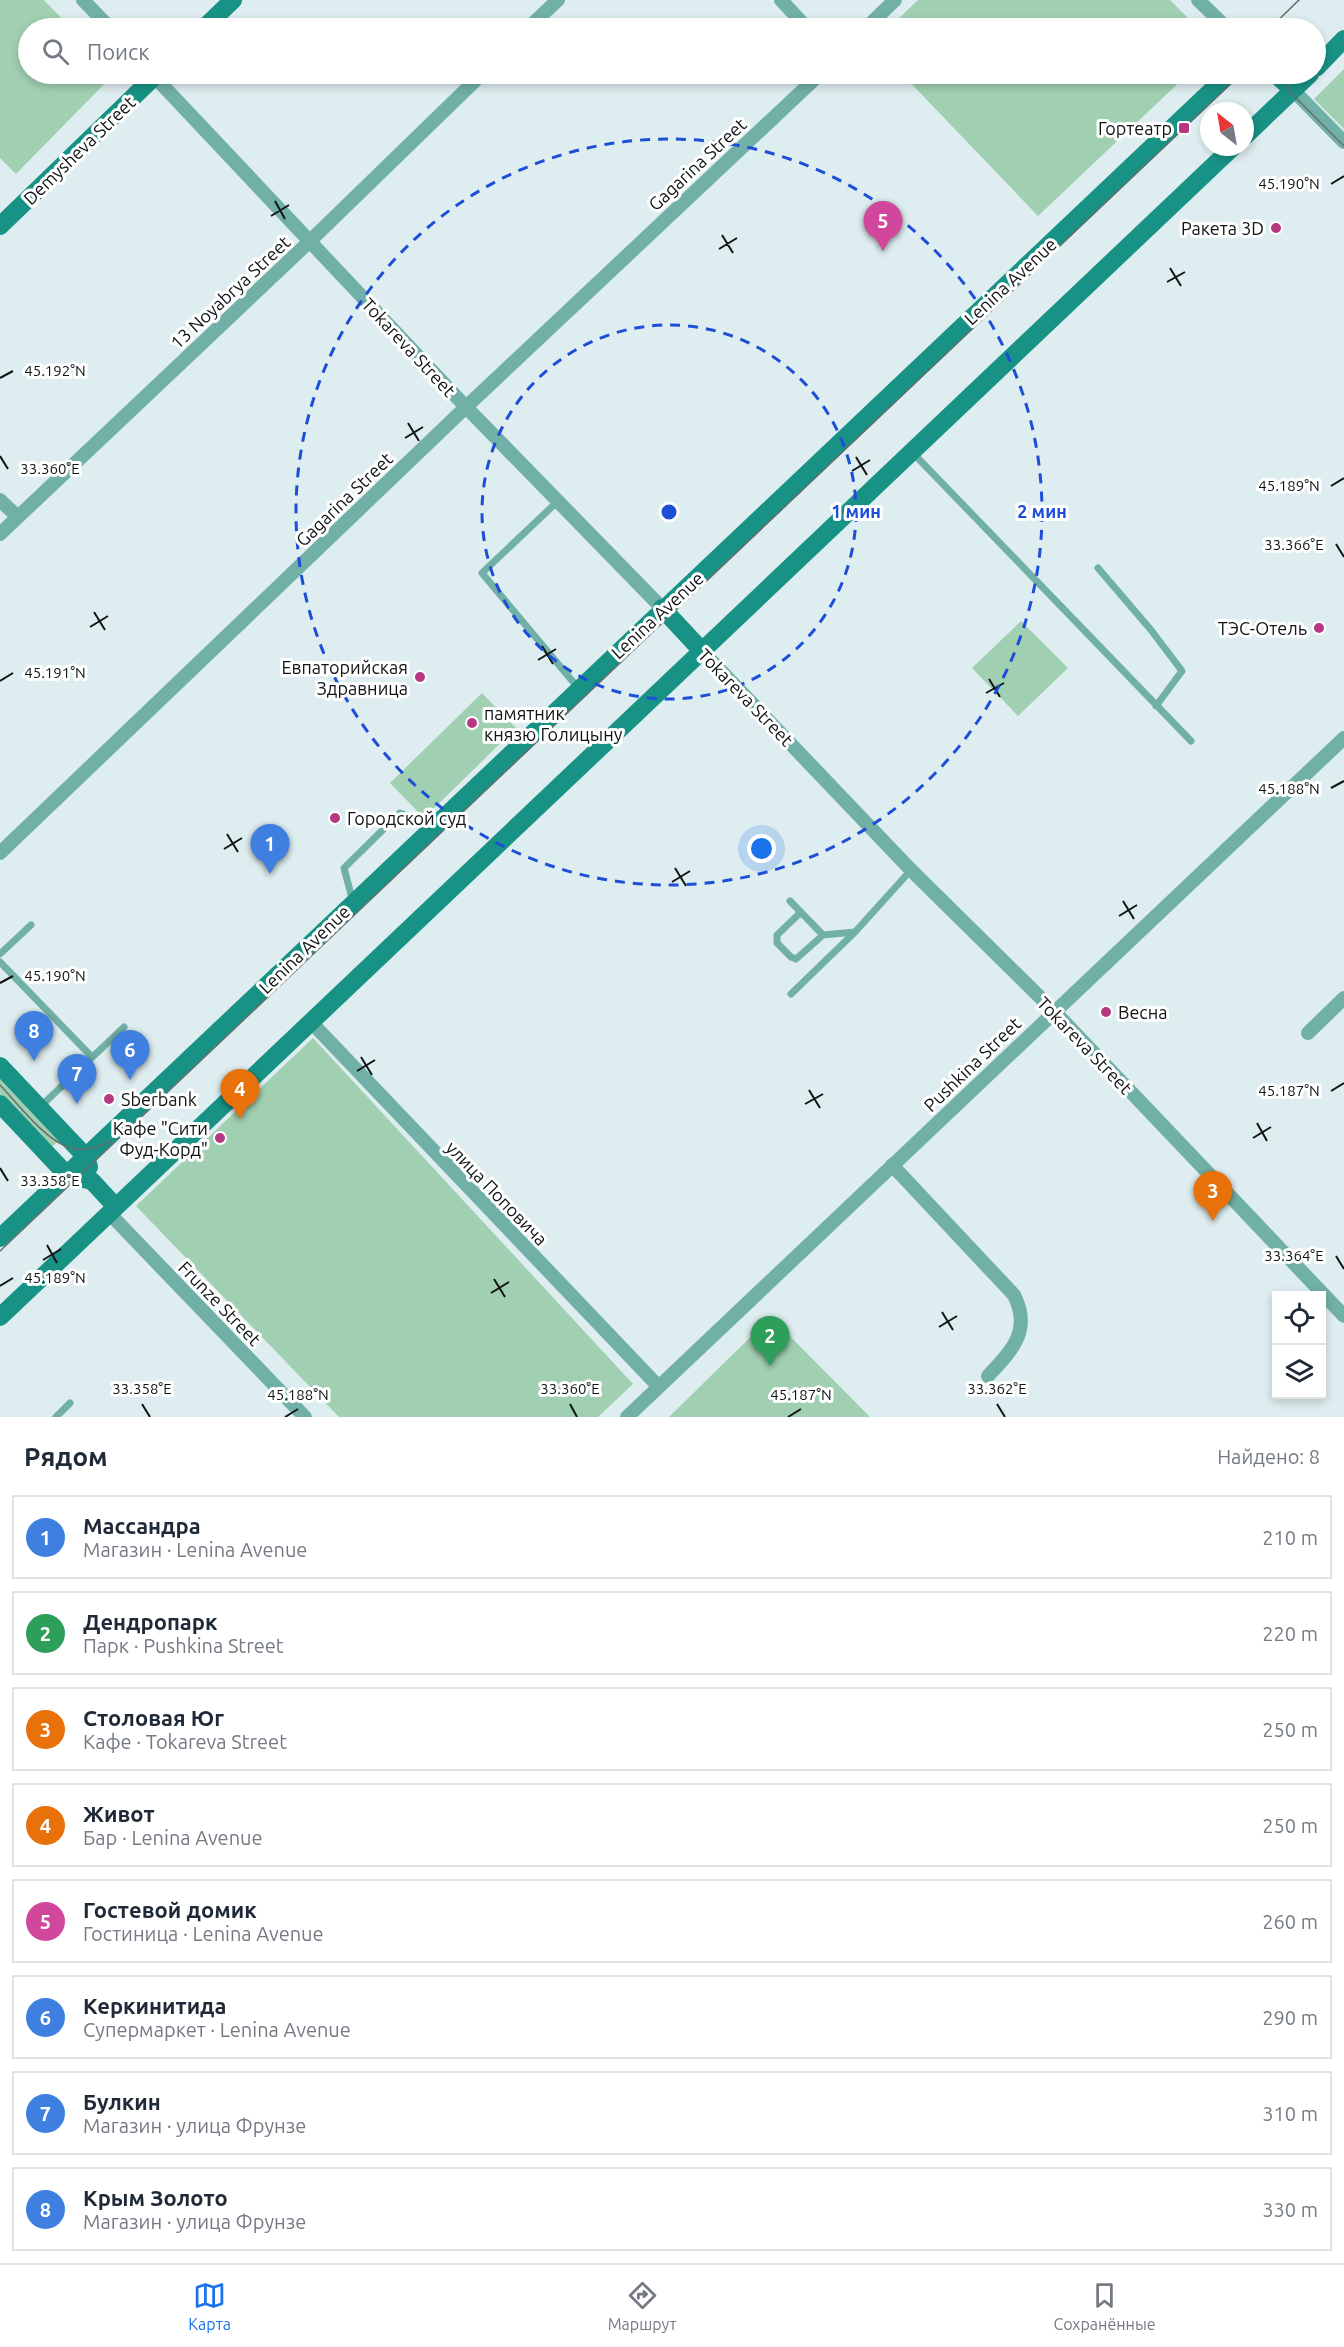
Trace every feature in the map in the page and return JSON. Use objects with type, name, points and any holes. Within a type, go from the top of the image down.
[{"type":"street","points":[[83,0],[100,18]]},
{"type":"street","points":[[214,18],[233,0]]},
{"type":"street","points":[[539,18],[558,0]]},
{"type":"street","points":[[781,0],[798,18]]},
{"type":"street","points":[[876,18],[895,0]]},
{"type":"street","points":[[1198,0],[1217,18]]},
{"type":"street","points":[[1326,45],[1343,39]]},
{"type":"street","points":[[1326,57],[1343,39]]},
{"type":"street","name":"Demysheva Street","points":[[0,226],[145,84]]},
{"type":"street","name":"Tokareva Street","points":[[164,84],[466,407],[662,608],[911,870],[1054,1011],[1344,1316]]},
{"type":"street","name":"13 Noyabrya Street","points":[[0,534],[310,241],[472,84]]},
{"type":"street","name":"Gagarina Street","points":[[0,853],[466,407],[809,84]]},
{"type":"street","name":"Lenina Avenue","points":[[0,1238],[662,608],[1218,84]]},
{"type":"street","points":[[1286,84],[1344,142]]},
{"type":"street","points":[[1254,127],[1299,84]]},
{"type":"street","points":[[0,1317],[1224,156]]},
{"type":"street","points":[[0,500],[18,517]]},
{"type":"street","name":"Pushkina Street","points":[[627,1417],[1344,738]]},
{"type":"street","points":[[1308,1033],[1344,998]]},
{"type":"street","name":"улица Поповича","points":[[311,1022],[658,1387]]},
{"type":"street","points":[[0,1066],[86,1157],[92,1181],[112,1210]]},
{"type":"street","points":[[0,1104],[67,1174],[92,1181]]},
{"type":"street","points":[[892,1165],[1014,1295],[1022,1311],[1020,1335],[1008,1354],[988,1376]]},
{"type":"street","name":"Frunze Street","points":[[112,1210],[305,1417]]},
{"type":"lane","points":[[912,452],[1191,741]]},
{"type":"lane","points":[[557,502],[482,573],[579,689]]},
{"type":"lane","points":[[1098,568],[1182,670],[1156,706]]},
{"type":"lane","points":[[353,903],[344,868],[400,813],[434,826]]},
{"type":"lane","points":[[791,994],[855,932],[911,870]]},
{"type":"lane","points":[[790,901],[823,935]]},
{"type":"lane","points":[[801,912],[777,934],[777,943],[796,959],[823,935],[855,932]]},
{"type":"lane","points":[[0,954],[32,925]]},
{"type":"lane","points":[[0,962],[92,1057]]},
{"type":"lane","points":[[40,1107],[124,1027]]},
{"type":"lane","points":[[56,1417],[70,1403]]},
{"type":"green space","points":[[0,0],[44,0],[61,18],[18,18],[18,84],[104,84],[16,174],[0,158]]},
{"type":"green space","points":[[918,0],[1170,0],[1188,18],[899,18]]},
{"type":"green space","points":[[1344,69],[1344,129],[1314,99]]},
{"type":"green space","points":[[912,84],[1177,84],[1038,216]]},
{"type":"green space","points":[[1021,621],[1068,668],[1018,716],[972,668]]},
{"type":"green space","points":[[482,693],[516,728],[424,818],[390,783]]},
{"type":"green space","points":[[313,1038],[633,1384],[598,1417],[339,1417],[136,1206]]},
{"type":"green space","points":[[0,1079],[59,1141],[51,1147],[0,1094]]},
{"type":"green space","points":[[771,1317],[870,1417],[669,1417],[671,1415]]},
{"type":"tram line","points":[[1280,18],[1299,0]]},
{"type":"tram line","points":[[0,1251],[1230,84]]},
{"type":"tram line","points":[[1285,84],[1344,146]]},
{"type":"tram line","points":[[0,1085],[32,1121],[61,1144],[70,1148],[86,1149],[111,1141]]},
{"type":"place","name":"Гортеатр","points":[[1184,128]]},
{"type":"place","name":"Ракета 3D","points":[[1276,228]]},
{"type":"place","name":"Гостевой домик","points":[[883,251]]},
{"type":"place","name":"ТЭС-Отель","points":[[1319,628]]},
{"type":"place","name":"Евпаторийская Здравница","points":[[420,677]]},
{"type":"place","name":"памятник князю Голицыну","points":[[472,723]]},
{"type":"place","name":"Городской суд","points":[[335,818]]},
{"type":"place","name":"Массандра","points":[[270,874]]},
{"type":"place","name":"Весна","points":[[1106,1012]]},
{"type":"place","name":"Крым Золото","points":[[34,1061]]},
{"type":"place","name":"Керкинитида","points":[[130,1080]]},
{"type":"place","name":"Sberbank","points":[[109,1099]]},
{"type":"place","name":"Булкин","points":[[77,1104]]},
{"type":"place","name":"Живот","points":[[240,1119]]},
{"type":"place","name":"Кафе \"Сити Фуд-Корд\"","points":[[220,1138]]},
{"type":"place","name":"Столовая Юг","points":[[1213,1221]]},
{"type":"place","name":"Дендропарк","points":[[770,1366]]}]
